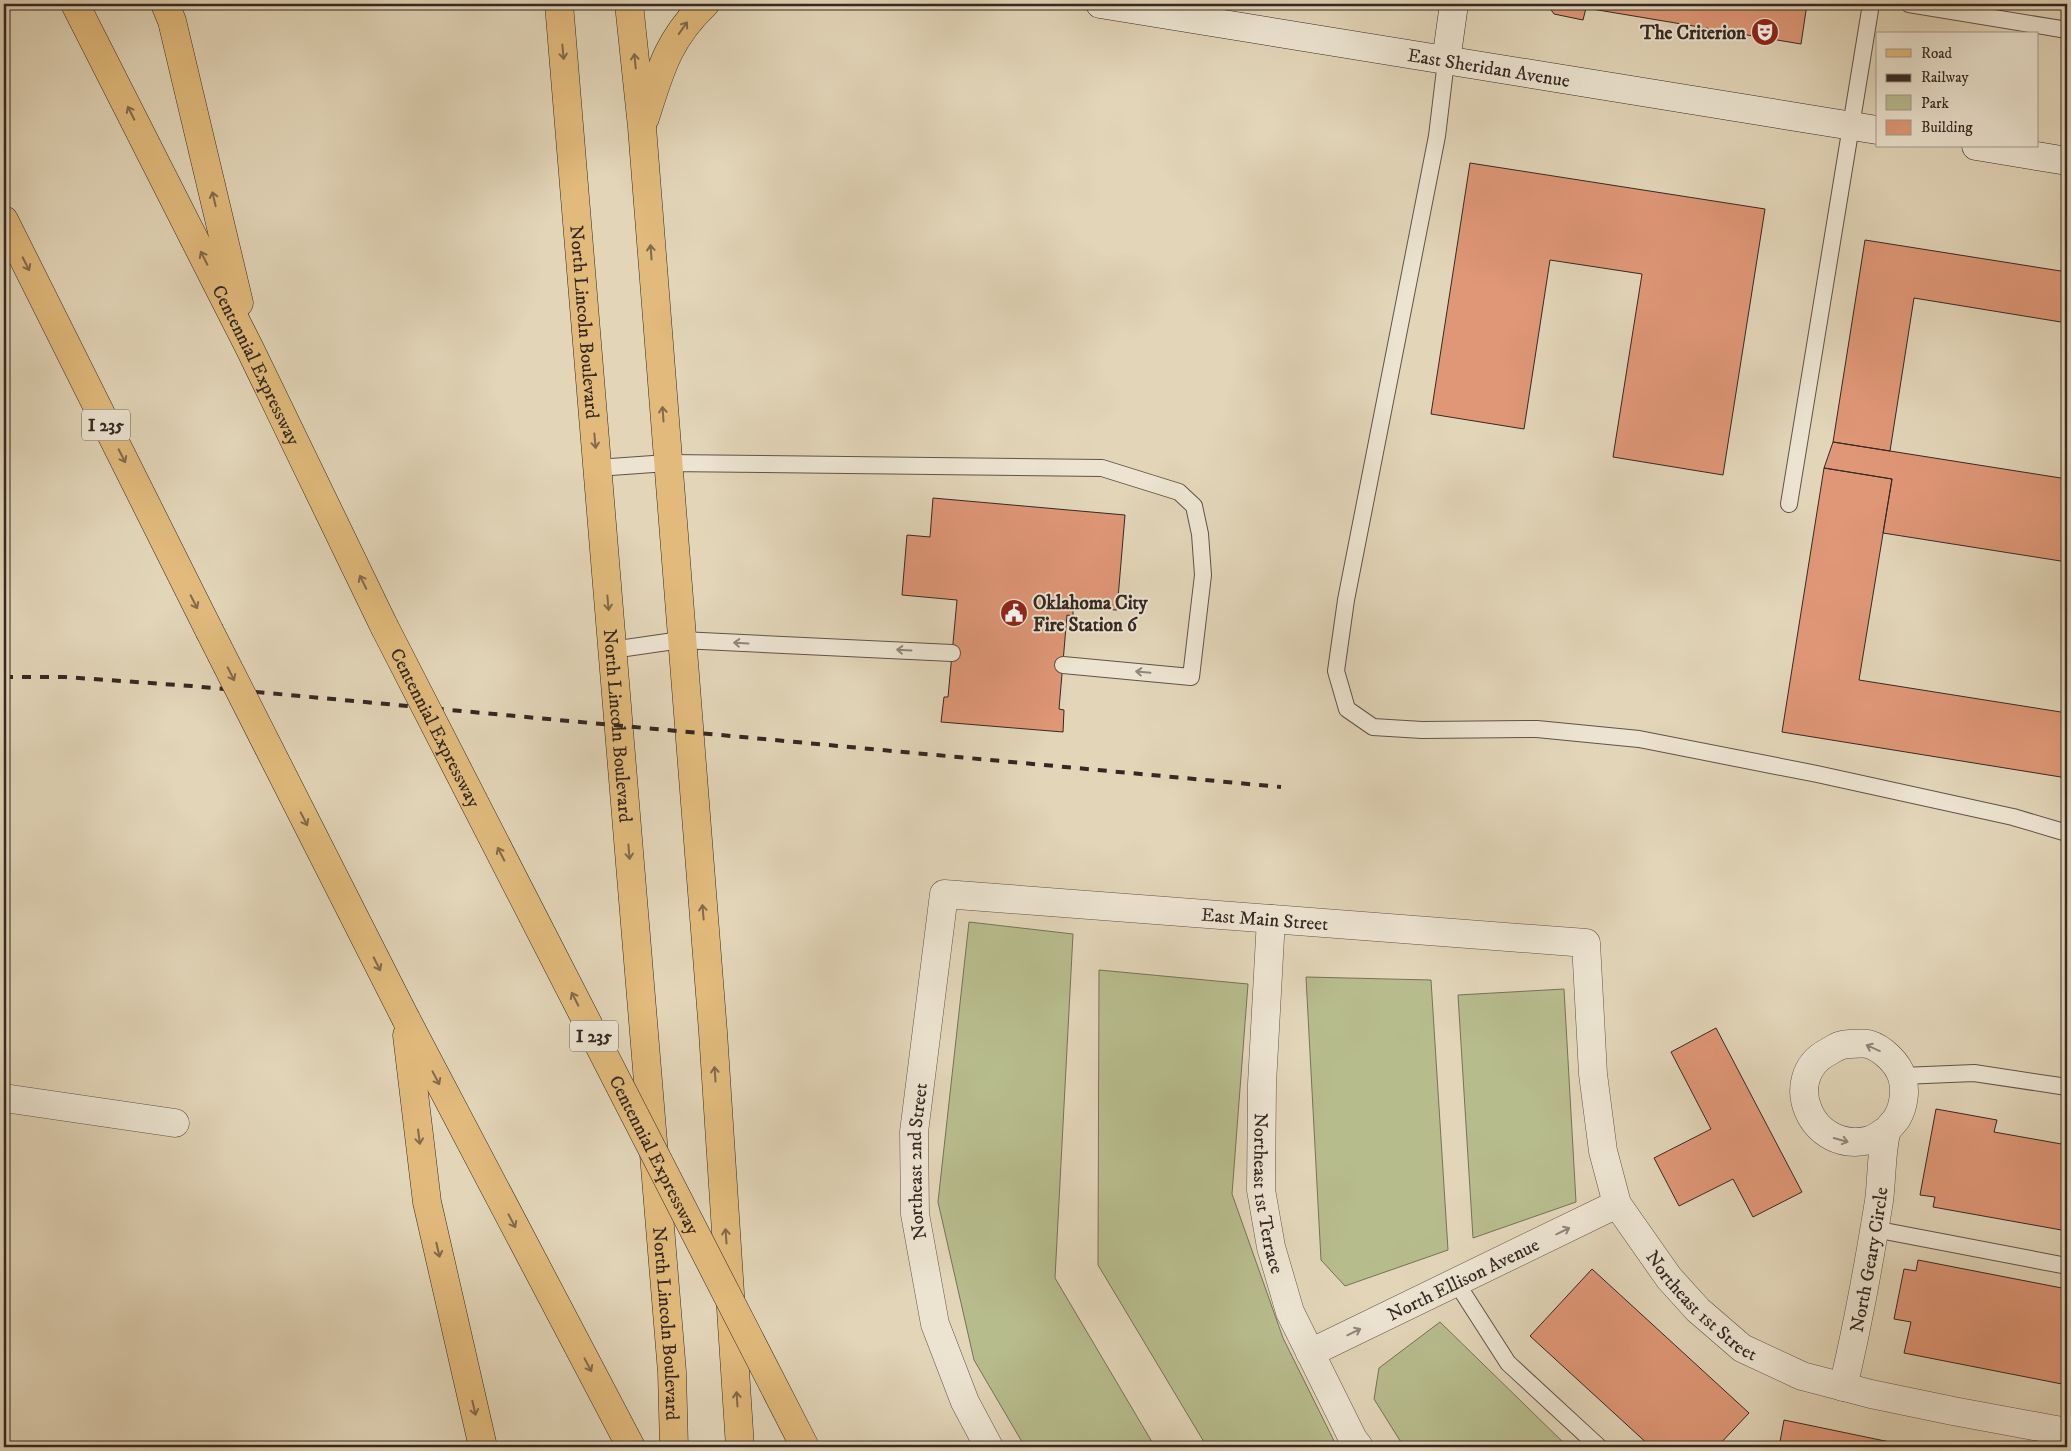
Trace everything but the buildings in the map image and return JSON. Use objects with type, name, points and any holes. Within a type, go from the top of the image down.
[{"type":"main road","name":"Centennial Expressway","points":[[75,4],[250,349],[384,626],[805,1447]]},
{"type":"main road","points":[[165,4],[172,21],[250,349]]},
{"type":"main road","name":"North Lincoln Boulevard","points":[[559,4],[672,1372],[674,1447]]},
{"type":"main road","points":[[629,4],[642,127],[712,1032],[740,1447]]},
{"type":"main road","points":[[642,127],[665,56],[690,18],[705,4]]},
{"type":"main road","name":"I 235","points":[[4,220],[208,630],[406,1019],[631,1447]]},
{"type":"main road","points":[[406,1019],[427,1202],[483,1447]]},
{"type":"street","name":"East Sheridan Avenue","points":[[1100,4],[1864,128]]},
{"type":"street","points":[[1446,61],[1454,4]]},
{"type":"street","points":[[1988,148],[2067,161]]},
{"type":"street","name":"East Main Street","points":[[944,894],[1586,943]]},
{"type":"street","name":"Northeast 2nd Street","points":[[944,894],[914,1132],[915,1214],[935,1324],[964,1402],[989,1447]]},
{"type":"street","name":"Northeast 1st Terrace","points":[[1271,919],[1262,1084],[1261,1190],[1271,1247],[1290,1312],[1352,1439],[1359,1447]]},
{"type":"street","name":"Northeast 1st Street","points":[[1586,943],[1593,1074],[1603,1151],[1617,1204],[1669,1278],[1698,1310],[1742,1348],[1802,1376],[2052,1436]]},
{"type":"street","points":[[1887,1130],[1872,1140],[1849,1142],[1831,1137],[1817,1126],[1808,1114],[1804,1096],[1807,1074],[1820,1056],[1842,1044],[1868,1044],[1889,1056],[1902,1076]]},
{"type":"street","name":"North Geary Circle","points":[[1843,1387],[1856,1331],[1874,1229],[1887,1130],[1898,1117],[1905,1094],[1902,1076]]},
{"type":"street","points":[[4,1098],[175,1123]]},
{"type":"street","name":"North Ellison Avenue","points":[[1310,1353],[1617,1204]]},
{"type":"lane","points":[[1789,504],[1864,128],[1871,4]]},
{"type":"lane","points":[[1909,4],[2067,30]]},
{"type":"lane","points":[[1446,61],[1437,136],[1346,600],[1336,671],[1347,708],[1373,727],[1422,730],[1537,729],[1639,739],[1817,774],[1985,811],[2067,834]]},
{"type":"lane","points":[[597,468],[667,463],[1102,468],[1180,492],[1194,506],[1200,534],[1203,575],[1191,676],[1063,665]]},
{"type":"lane","points":[[612,650],[681,640],[952,653]]},
{"type":"lane","points":[[1902,1076],[1974,1073],[2067,1087]]},
{"type":"lane","points":[[1874,1229],[2067,1266]]},
{"type":"lane","points":[[1456,1282],[1508,1363],[1599,1447]]},
{"type":"green space","points":[[969,922],[1073,934],[1055,1278],[1155,1447],[1025,1447],[974,1360],[938,1202]]},
{"type":"green space","points":[[1099,970],[1248,984],[1232,1194],[1283,1338],[1337,1447],[1207,1447],[1098,1265]]},
{"type":"green space","points":[[1306,977],[1431,980],[1448,1250],[1345,1286],[1321,1260]]},
{"type":"green space","points":[[1564,989],[1576,1202],[1473,1238],[1458,995]]},
{"type":"green space","points":[[1440,1322],[1568,1447],[1404,1447],[1374,1399],[1379,1368]]},
{"type":"railway","points":[[4,677],[65,677],[192,686],[1281,787]]},
{"type":"place","name":"The Criterion","points":[[1765,32]]},
{"type":"place","name":"Oklahoma City Fire Station 6","points":[[1014,613]]}]
